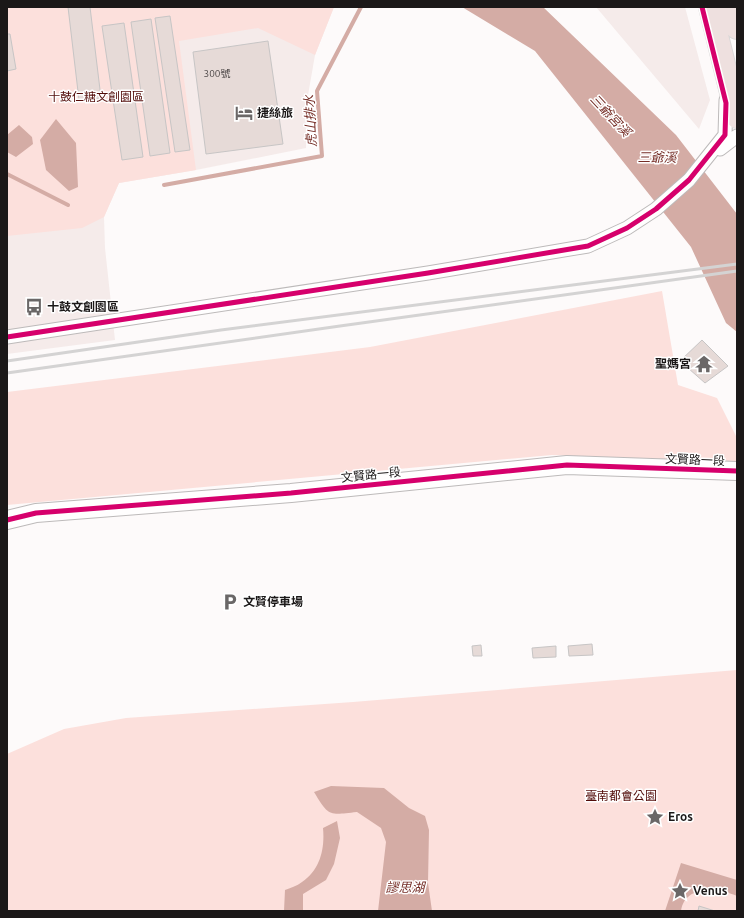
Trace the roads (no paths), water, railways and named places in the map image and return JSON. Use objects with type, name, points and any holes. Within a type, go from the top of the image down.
[{"type":"highway","points":[[710,7],[737,118]]},
{"type":"highway","points":[[732,7],[737,28]]},
{"type":"street","points":[[7,337],[405,276],[588,246],[627,228],[656,209],[689,180],[725,135],[726,103],[702,7]]},
{"type":"street","points":[[704,162],[737,136]]},
{"type":"street","name":"文賢路一段","points":[[7,520],[36,514],[291,493],[567,465],[737,471]]},
{"type":"water","name":"三爺溪","points":[[462,7],[543,7],[676,135],[737,214],[737,332],[726,323],[691,247],[535,51]]},
{"type":"water","points":[[56,119],[76,143],[78,187],[69,191],[46,170],[40,140]]},
{"type":"water","points":[[19,125],[32,137],[33,144],[16,157],[7,152],[7,135]]},
{"type":"water","name":"謬思湖","points":[[331,786],[384,788],[409,808],[425,816],[429,830],[428,883],[432,911],[378,911],[386,842],[381,828],[357,812],[335,814],[327,810],[314,792]]},
{"type":"water","points":[[337,821],[340,838],[334,864],[326,880],[303,894],[303,911],[284,911],[285,890],[300,883],[313,871],[322,851],[323,828]]},
{"type":"water","points":[[681,863],[737,880],[737,896],[721,891],[704,890],[689,896],[684,902],[681,911],[665,911]]},
{"type":"waterway","name":"虎山排水","points":[[164,185],[322,156],[317,91],[361,7]]},
{"type":"waterway","name":"虎山排水","points":[[7,174],[68,205]]},
{"type":"railway","points":[[7,361],[221,330],[737,264]]},
{"type":"railway","points":[[7,373],[737,271]]},
{"type":"place","name":"捷絲旅","points":[[244,113]]},
{"type":"place","name":"十鼓文創園區","points":[[34,307]]},
{"type":"place","name":"聖媽宮","points":[[704,364]]},
{"type":"place","name":"文賢停車場","points":[[230,602]]},
{"type":"place","name":"Eros","points":[[655,817]]},
{"type":"place","name":"Venus","points":[[680,891]]},
{"type":"park label","name":"十鼓仁糖文創園區","points":[[96,97]]},
{"type":"park label","name":"臺南都會公園","points":[[621,796]]},
{"type":"water label","name":"三爺宮溪","points":[[611,115]]}]
